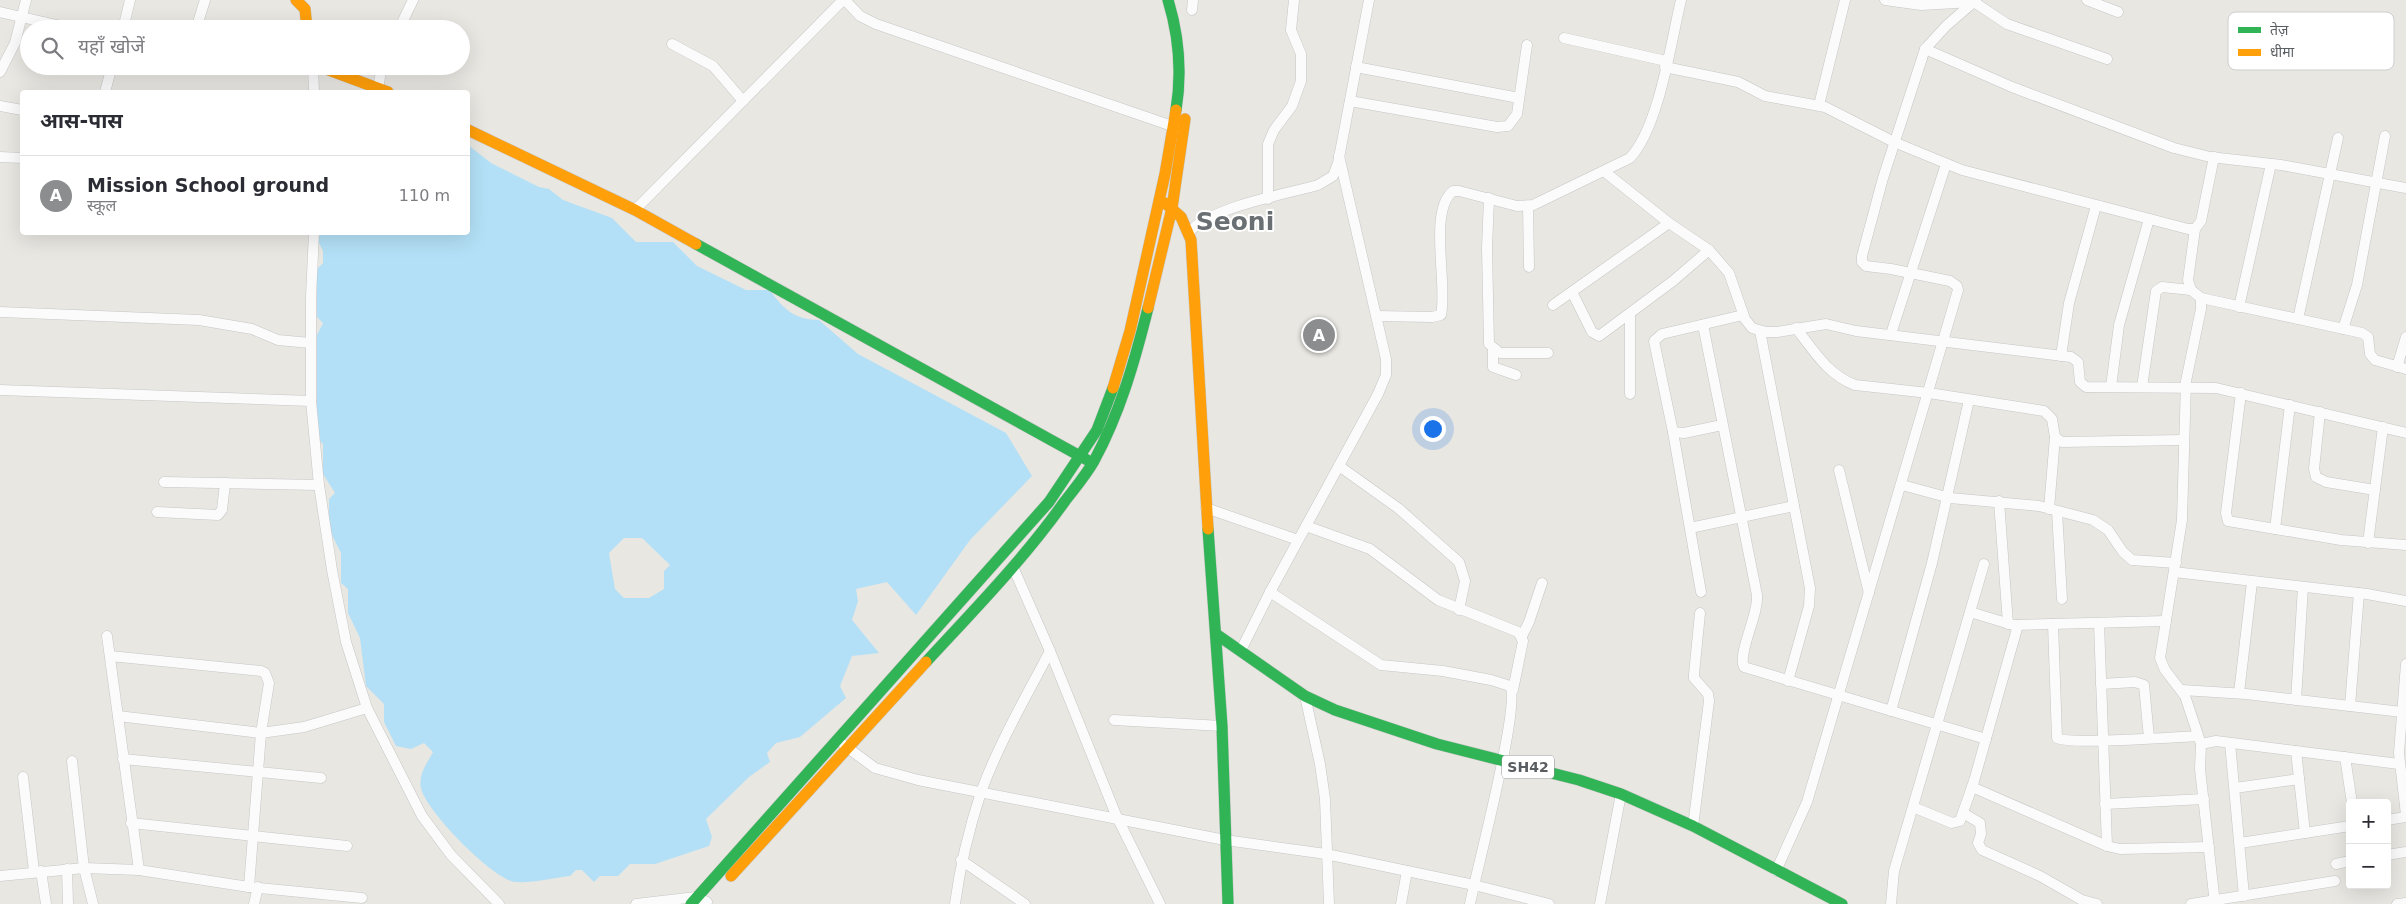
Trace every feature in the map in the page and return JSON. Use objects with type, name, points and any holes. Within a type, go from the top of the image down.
[{"type":"main road","points":[[296,0],[305,5],[306,20]]},
{"type":"main road","points":[[700,902],[847,748],[1013,567],[1054,517],[1105,442],[1128,381],[1172,208],[1179,128],[1180,68],[1173,16],[1168,0]]},
{"type":"main road","points":[[700,902],[838,738],[1049,502],[1081,457],[1097,430],[1120,370],[1159,200],[1189,84],[1188,52],[1178,0]]},
{"type":"main road","points":[[342,75],[383,90]]},
{"type":"main road","points":[[470,131],[635,210],[1092,463]]},
{"type":"main road","points":[[1159,200],[1172,208],[1186,221],[1190,231],[1206,508],[1222,726],[1228,904]]},
{"type":"main road","name":"SH42","points":[[1216,634],[1305,696],[1335,710],[1382,728],[1579,780],[1621,794],[1694,826],[1776,871],[1842,904]]},
{"type":"street","points":[[22,20],[26,0]]},
{"type":"street","points":[[125,20],[130,0]]},
{"type":"street","points":[[199,20],[205,0]]},
{"type":"street","points":[[403,20],[413,0]]},
{"type":"street","points":[[635,210],[844,0],[860,16],[876,24],[1179,128]]},
{"type":"street","points":[[1268,199],[1268,144],[1274,130],[1292,106],[1301,81],[1301,54],[1291,30],[1294,0]]},
{"type":"street","points":[[1190,231],[1198,223],[1212,216],[1327,181],[1336,170],[1369,0]]},
{"type":"street","points":[[1377,316],[1432,317],[1441,315],[1442,220],[1445,201],[1454,191],[1460,190],[1516,206],[1528,206],[1542,202],[1630,158],[1638,149],[1648,128],[1681,0]]},
{"type":"street","points":[[1819,105],[1845,0]]},
{"type":"street","points":[[1885,0],[1921,5],[1975,1],[2007,24],[2107,59]]},
{"type":"street","points":[[2087,0],[2118,12]]},
{"type":"street","points":[[1776,871],[1806,802],[1958,293],[1957,286],[1950,281],[1871,268],[1862,262],[1883,178],[1925,50],[1946,26],[1975,1]]},
{"type":"street","points":[[0,12],[41,20]]},
{"type":"street","points":[[0,72],[15,43],[20,26]]},
{"type":"street","points":[[1564,38],[1738,82],[1765,96],[1819,105],[1894,142],[1946,164],[2096,206],[2188,229],[2195,229]]},
{"type":"street","points":[[672,44],[714,66],[743,101]]},
{"type":"street","points":[[1350,101],[1502,127],[1508,126],[1514,120],[1527,45]]},
{"type":"street","points":[[1925,50],[2012,87],[2174,148],[2214,157],[2271,164],[2406,188]]},
{"type":"street","points":[[1356,67],[1519,98]]},
{"type":"street","points":[[105,90],[109,75]]},
{"type":"street","points":[[313,75],[314,90]]},
{"type":"street","points":[[382,75],[383,90]]},
{"type":"street","points":[[0,106],[20,110]]},
{"type":"street","points":[[2343,329],[2358,285],[2385,136]]},
{"type":"street","points":[[2298,320],[2338,138]]},
{"type":"street","points":[[1241,650],[1270,592],[1378,394],[1386,375],[1386,359],[1377,316],[1339,156]]},
{"type":"street","points":[[0,157],[20,158]]},
{"type":"street","points":[[2191,290],[2188,280],[2195,229],[2201,221],[2214,157]]},
{"type":"street","points":[[1890,334],[1946,164]]},
{"type":"street","points":[[2239,306],[2271,164]]},
{"type":"street","points":[[1605,172],[1669,223],[1709,250],[1730,273],[1748,323],[1760,331],[1777,332],[1826,324],[1849,330],[2071,357],[2078,362],[2082,385],[2216,388],[2406,432]]},
{"type":"street","points":[[1489,198],[1487,238],[1488,328],[1490,344],[1493,349],[1500,353],[1548,353]]},
{"type":"street","points":[[1528,206],[1529,267]]},
{"type":"street","points":[[2061,356],[2069,303],[2096,206]]},
{"type":"street","points":[[2111,387],[2119,325],[2149,219]]},
{"type":"street","points":[[1553,305],[1669,223]]},
{"type":"street","points":[[314,235],[310,343],[311,401],[319,485],[332,570],[346,642],[366,708],[409,793],[432,832],[451,855],[499,904]]},
{"type":"street","points":[[1572,292],[1595,335],[1604,334],[1709,250]]},
{"type":"street","points":[[2142,387],[2156,292],[2162,287],[2191,290],[2201,298],[2365,335],[2369,341],[2372,358],[2402,368],[2406,337]]},
{"type":"street","points":[[2201,298],[2202,309],[2186,387],[2182,520],[2161,650],[2162,664],[2182,690],[2189,705],[2200,740],[2199,751],[2215,902]]},
{"type":"street","points":[[0,312],[199,320],[233,324],[278,340],[310,343]]},
{"type":"street","points":[[1630,314],[1630,394]]},
{"type":"street","points":[[1701,592],[1673,432],[1654,341],[1662,334],[1744,315]]},
{"type":"street","points":[[1702,325],[1758,602],[1742,663],[1749,670],[1986,739]]},
{"type":"street","points":[[1796,328],[1826,366],[1845,381],[1868,388],[1929,393],[2044,411],[2052,418],[2055,437],[2053,510],[2062,599]]},
{"type":"street","points":[[1760,331],[1809,581],[1810,598],[1788,681]]},
{"type":"street","points":[[1493,349],[1493,367],[1516,375]]},
{"type":"street","points":[[0,390],[311,401]]},
{"type":"street","points":[[2241,393],[2226,518],[2230,522],[2368,543],[2406,545]]},
{"type":"street","points":[[1891,711],[1929,578],[1969,400]]},
{"type":"street","points":[[2275,529],[2290,405]]},
{"type":"street","points":[[2320,412],[2314,469],[2316,477],[2326,482],[2375,490]]},
{"type":"street","points":[[1673,432],[1684,433],[1722,425]]},
{"type":"street","points":[[2368,543],[2383,427]]},
{"type":"street","points":[[2055,437],[2062,442],[2184,440]]},
{"type":"street","points":[[1339,466],[1398,508],[1459,562],[1465,574],[1460,610]]},
{"type":"street","points":[[1839,470],[1869,593]]},
{"type":"street","points":[[164,482],[319,485]]},
{"type":"street","points":[[157,512],[218,515],[222,510],[225,483]]},
{"type":"street","points":[[1902,484],[1947,497],[1999,501],[2053,510],[2100,524],[2132,560],[2252,582],[2359,593],[2406,601]]},
{"type":"street","points":[[1913,807],[1952,823],[1960,821],[1986,739],[2013,624],[1999,501]]},
{"type":"street","points":[[1690,528],[1741,519],[1794,506]]},
{"type":"street","points":[[1206,508],[1298,540]]},
{"type":"street","points":[[1306,526],[1370,549],[1438,600],[1511,629],[1522,636]]},
{"type":"street","points":[[1891,904],[1893,876],[1984,564]]},
{"type":"street","points":[[1013,567],[1050,651],[1118,817],[1160,904]]},
{"type":"street","points":[[2239,693],[2252,582]]},
{"type":"street","points":[[1470,904],[1502,761],[1513,690],[1522,648],[1522,636],[1529,622],[1542,583]]},
{"type":"street","points":[[2296,700],[2303,588]]},
{"type":"street","points":[[1270,592],[1381,665],[1443,671],[1491,680],[1510,686],[1513,690]]},
{"type":"street","points":[[2350,706],[2359,593]]},
{"type":"street","points":[[1970,612],[2013,624],[2166,622]]},
{"type":"street","points":[[1694,826],[1709,708],[1708,694],[1694,678],[1700,613]]},
{"type":"street","points":[[2099,623],[2107,846]]},
{"type":"street","points":[[2053,624],[2056,735],[2063,740],[2149,738],[2200,740],[2399,764]]},
{"type":"street","points":[[107,636],[131,823],[139,870]]},
{"type":"street","points":[[955,904],[961,860],[982,791],[1019,710],[1050,651]]},
{"type":"street","points":[[110,656],[265,673],[269,683],[261,733],[252,835],[254,904]]},
{"type":"street","points":[[2391,819],[2406,816],[2405,795],[2399,764],[2403,753],[2402,712],[2406,664]]},
{"type":"street","points":[[2101,684],[2136,682],[2144,685],[2149,738]]},
{"type":"street","points":[[2182,690],[2239,693],[2402,712]]},
{"type":"street","points":[[1305,696],[1322,782],[1328,904]]},
{"type":"street","points":[[118,716],[261,733],[285,731],[316,724],[366,708]]},
{"type":"street","points":[[1114,720],[1222,726]]},
{"type":"street","points":[[838,738],[847,748],[875,768],[918,780],[1118,817],[1225,840],[1326,854],[1474,885],[1549,904]]},
{"type":"street","points":[[2230,743],[2244,896]]},
{"type":"street","points":[[2296,751],[2306,833]]},
{"type":"street","points":[[2345,757],[2351,799]]},
{"type":"street","points":[[123,759],[321,778]]},
{"type":"street","points":[[72,761],[84,868],[93,904]]},
{"type":"street","points":[[23,777],[38,871],[46,904]]},
{"type":"street","points":[[2235,788],[2299,779]]},
{"type":"street","points":[[1972,787],[2107,846],[2120,849],[2209,847]]},
{"type":"street","points":[[1600,904],[1621,794]]},
{"type":"street","points":[[2105,804],[2204,799]]},
{"type":"street","points":[[1963,813],[1980,823],[1981,834],[1978,843],[1982,850],[2040,876],[2082,900],[2096,904]]},
{"type":"street","points":[[131,823],[346,846]]},
{"type":"street","points":[[2240,843],[2346,827]]},
{"type":"street","points":[[2391,854],[2406,852]]},
{"type":"street","points":[[961,860],[1025,904]]},
{"type":"street","points":[[2336,864],[2346,863]]},
{"type":"street","points":[[0,876],[84,868],[139,870],[253,887],[362,898]]},
{"type":"street","points":[[68,869],[68,904]]},
{"type":"street","points":[[1401,904],[1408,871]]},
{"type":"street","points":[[2191,904],[2215,902],[2335,881]]},
{"type":"street","points":[[636,904],[700,902]]},
{"type":"street","points":[[2397,904],[2406,903]]},
{"type":"water","points":[[470,147],[491,163],[539,187],[549,189],[563,200],[612,218],[636,242],[673,242],[697,266],[746,290],[770,290],[790,312],[803,318],[819,320],[858,354],[1006,433],[1032,476],[970,540],[916,615],[887,582],[856,589],[858,601],[852,620],[879,653],[852,656],[840,686],[846,698],[800,737],[776,743],[767,753],[770,762],[749,777],[706,819],[712,837],[709,846],[655,864],[630,864],[618,876],[600,876],[594,882],[582,870],[576,870],[570,876],[536,881],[516,882],[506,879],[477,858],[434,812],[425,798],[420,783],[424,769],[433,752],[424,743],[411,749],[396,746],[384,722],[384,704],[366,686],[360,638],[348,613],[348,589],[341,583],[341,553],[329,529],[329,499],[335,493],[323,474],[323,444],[317,438],[317,335],[323,323],[317,317],[317,269],[323,263],[323,251],[317,239],[320,235],[470,235]],"holes":[[[624,538],[642,538],[670,565],[664,571],[664,589],[649,598],[624,598],[615,589],[609,553]]]},
{"type":"traffic: fast","points":[[1168,0],[1175,27],[1179,68],[1176,110]]},
{"type":"traffic: fast","points":[[696,244],[1089,461]]},
{"type":"traffic: fast","points":[[926,662],[1016,564],[1091,466],[1112,424],[1119,405],[1132,367],[1148,308]]},
{"type":"traffic: fast","points":[[691,904],[1049,502],[1097,430],[1113,388]]},
{"type":"traffic: fast","points":[[1208,529],[1222,726],[1228,904]]},
{"type":"traffic: fast","points":[[1216,634],[1305,696],[1335,710],[1437,744],[1579,780],[1621,794],[1693,826],[1842,904]]},
{"type":"traffic: slow","points":[[296,0],[305,9],[306,20]]},
{"type":"traffic: slow","points":[[342,75],[383,90]]},
{"type":"traffic: slow","points":[[1113,388],[1130,331],[1165,174],[1176,110]]},
{"type":"traffic: slow","points":[[1148,308],[1172,208],[1185,119]]},
{"type":"traffic: slow","points":[[470,131],[635,210],[696,244]]},
{"type":"traffic: slow","points":[[1165,203],[1181,217],[1191,240],[1208,529]]},
{"type":"traffic: slow","points":[[731,876],[926,662]]},
{"type":"place","name":"Mission School ground","points":[[1319,335]]},
{"type":"district","name":"Seoni","points":[[1235,221]]}]
